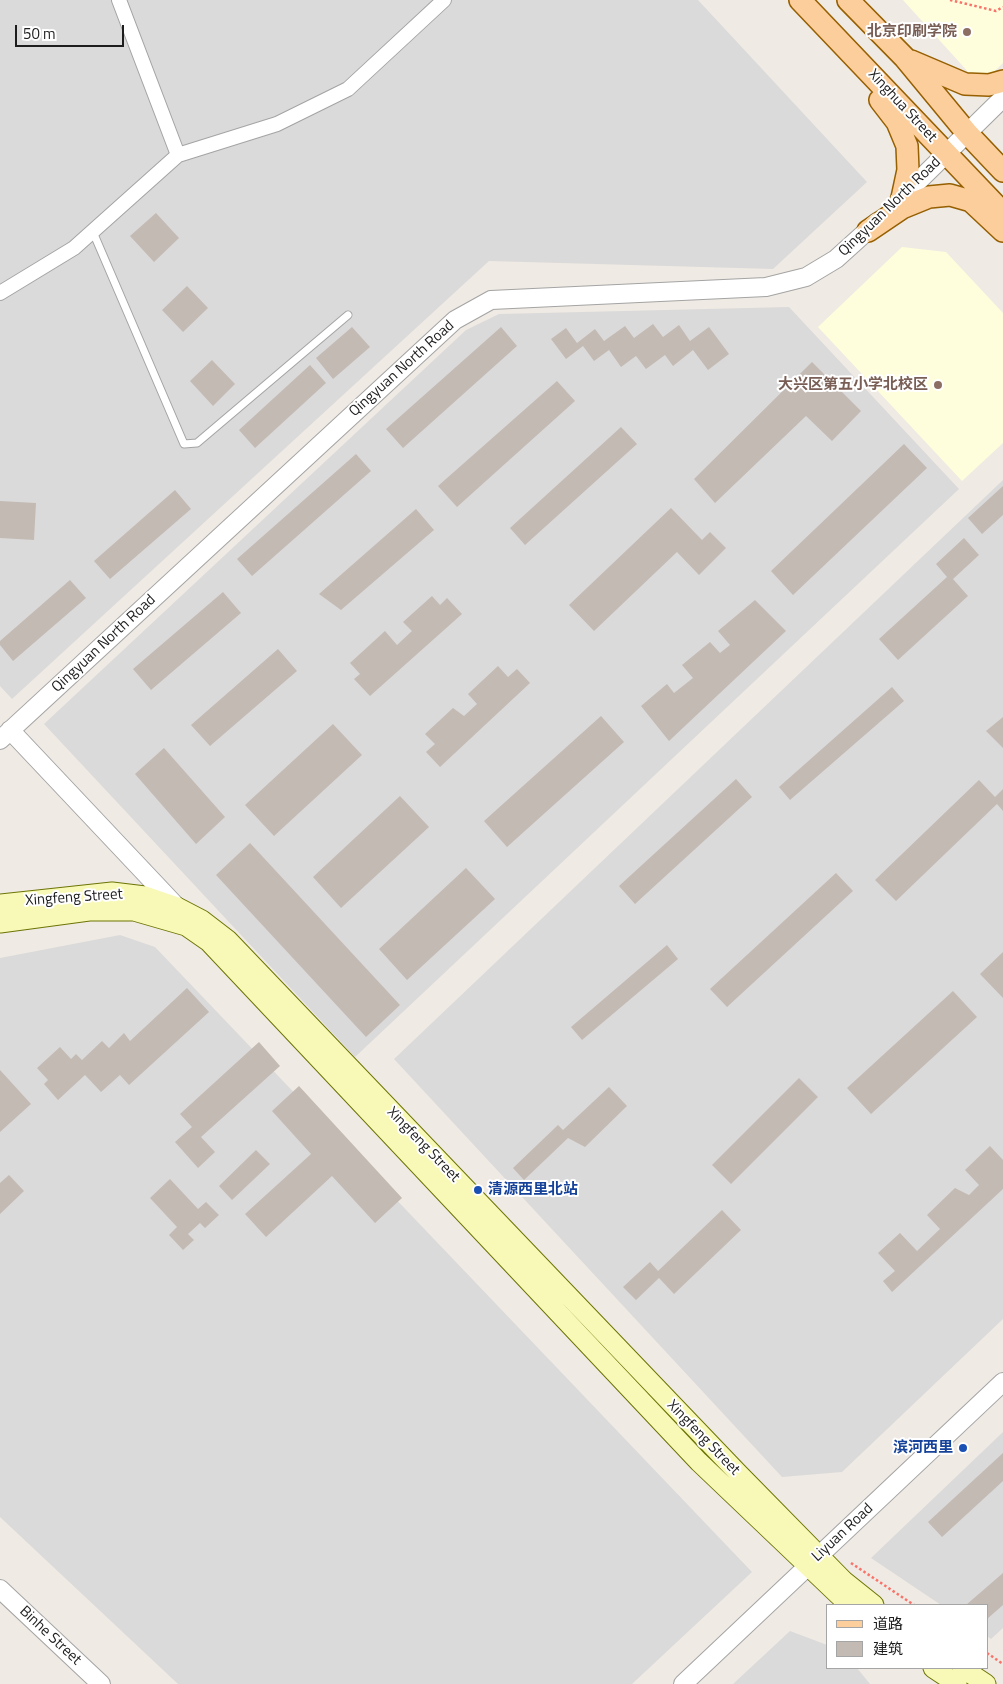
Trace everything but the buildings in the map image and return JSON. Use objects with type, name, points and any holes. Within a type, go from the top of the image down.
[{"type":"main road","name":"Xinghua Street","points":[[800,0],[1003,213]]},
{"type":"main road","name":"Xinghua Street","points":[[848,0],[905,58],[967,133],[1003,171]]},
{"type":"main road","points":[[854,57],[872,88],[897,122],[906,146],[908,170],[902,198]]},
{"type":"main road","points":[[905,58],[965,84],[989,85],[1003,82]]},
{"type":"main road","points":[[868,231],[902,208],[929,197],[950,195],[971,201],[1003,231]]},
{"type":"main road","name":"Xingfeng Street","points":[[0,904],[112,892],[145,896],[177,907],[202,920],[228,940],[676,1410],[813,1561],[848,1604]]},
{"type":"main road","name":"Xingfeng Street","points":[[0,923],[89,911],[134,910],[186,926],[209,942],[699,1462],[813,1561],[844,1581],[873,1604]]},
{"type":"main road","points":[[935,1669],[957,1684]]},
{"type":"main road","points":[[964,1669],[986,1684]]},
{"type":"street","points":[[118,0],[178,155]]},
{"type":"street","points":[[0,293],[74,248],[178,155],[277,124],[348,89],[444,0]]},
{"type":"street","name":"Qingyuan North Road","points":[[5,735],[455,320],[491,300],[766,287],[806,277],[836,259],[868,231],[1003,98]]},
{"type":"street","points":[[5,735],[177,907]]},
{"type":"street","name":"Liyuan Road","points":[[683,1684],[1003,1382]]},
{"type":"street","name":"Binhe Street","points":[[0,1589],[100,1684]]},
{"type":"lane","points":[[93,232],[184,444],[197,443],[348,315]]},
{"type":"path","points":[[950,0],[996,11],[1003,7]]},
{"type":"path","points":[[849,1562],[912,1604]]},
{"type":"path","points":[[988,1654],[1003,1664]]},
{"type":"shaded area","points":[[0,0],[698,0],[867,182],[773,269],[489,261],[12,699],[0,686]]},
{"type":"shaded area","name":"北京印刷学院","points":[[903,0],[1003,0],[1003,63],[980,85]]},
{"type":"shaded area","name":"大兴区第五小学北校区","points":[[902,247],[946,252],[1003,313],[1003,443],[962,481],[818,327]]},
{"type":"shaded area","points":[[789,307],[959,489],[355,1057],[44,724],[466,330],[499,314]]},
{"type":"shaded area","points":[[1003,480],[1003,1319],[842,1472],[782,1477],[394,1059]]},
{"type":"shaded area","points":[[120,935],[155,947],[752,1572],[632,1684],[178,1684],[0,1517],[0,958]]},
{"type":"shaded area","points":[[1003,1432],[1003,1628],[991,1639],[988,1637],[988,1604],[940,1604],[871,1558]]},
{"type":"shaded area","points":[[790,1631],[826,1645],[826,1669],[858,1669],[870,1684],[733,1684]]},
{"type":"place","name":"北京印刷学院","points":[[967,32]]},
{"type":"place","name":"大兴区第五小学北校区","points":[[938,385]]},
{"type":"place","name":"清源西里北站","points":[[478,1190]]},
{"type":"place","name":"滨河西里","points":[[963,1448]]}]
